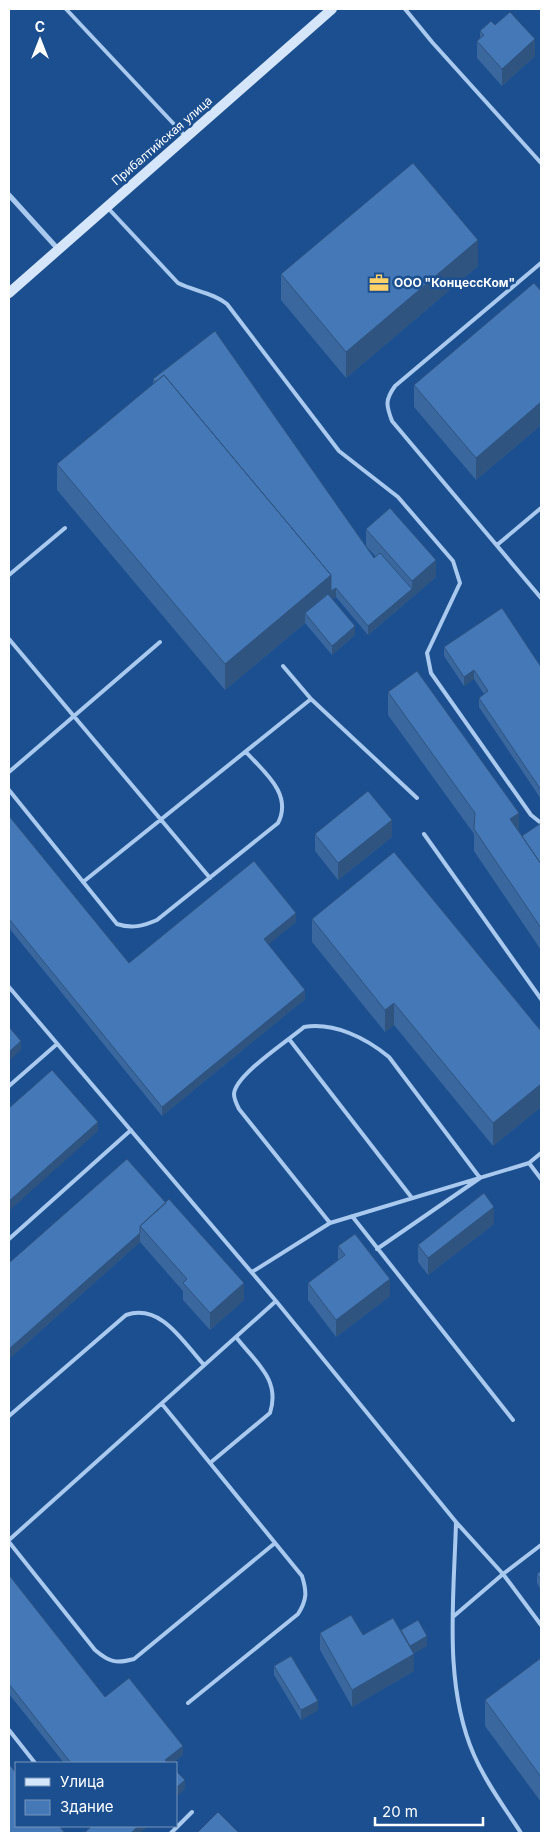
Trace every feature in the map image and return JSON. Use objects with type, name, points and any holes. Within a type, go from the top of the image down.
[{"type":"street","name":"Прибалтийская улица","points":[[9,293],[332,9]]},
{"type":"street","points":[[9,195],[58,249]]},
{"type":"lane","points":[[66,9],[186,137]]},
{"type":"lane","points":[[405,9],[432,42],[541,163]]},
{"type":"lane","points":[[107,206],[178,284],[192,291],[220,298],[227,304],[339,451],[398,497],[453,561],[460,583],[427,652],[431,673],[530,815],[541,823]]},
{"type":"lane","points":[[541,263],[395,386],[388,396],[388,409],[392,421],[541,598]]},
{"type":"lane","points":[[497,545],[541,508]]},
{"type":"lane","points":[[9,575],[64,528]]},
{"type":"lane","points":[[9,639],[210,878]]},
{"type":"lane","points":[[9,772],[160,642]]},
{"type":"lane","points":[[283,666],[311,699],[417,798]]},
{"type":"lane","points":[[84,882],[311,699]]},
{"type":"lane","points":[[9,790],[117,924],[129,928],[145,925],[157,920],[278,823],[283,813],[282,799],[276,785],[246,752]]},
{"type":"lane","points":[[424,834],[541,999]]},
{"type":"lane","points":[[9,987],[252,1272],[456,1522],[503,1574],[541,1625]]},
{"type":"lane","points":[[330,1223],[238,1109],[234,1094],[238,1084],[247,1073],[304,1027],[330,1026],[376,1047],[388,1057],[480,1178]]},
{"type":"lane","points":[[289,1040],[412,1198]]},
{"type":"lane","points":[[9,1086],[57,1044]]},
{"type":"lane","points":[[9,1239],[131,1130]]},
{"type":"lane","points":[[252,1272],[330,1223],[529,1163],[541,1153]]},
{"type":"lane","points":[[529,1163],[541,1179]]},
{"type":"lane","points":[[377,1249],[480,1178]]},
{"type":"lane","points":[[352,1216],[513,1420]]},
{"type":"lane","points":[[275,1543],[134,1659],[118,1664],[106,1660],[95,1650],[9,1541],[276,1301]]},
{"type":"lane","points":[[9,1416],[126,1315],[138,1310],[150,1313],[165,1322],[204,1366]]},
{"type":"lane","points":[[210,1463],[270,1413],[274,1401],[274,1389],[269,1379],[236,1337]]},
{"type":"lane","points":[[162,1404],[302,1576],[306,1589],[306,1602],[298,1614],[188,1704]]},
{"type":"lane","points":[[456,1522],[455,1673],[467,1736],[474,1756],[521,1833]]},
{"type":"lane","points":[[454,1616],[503,1574],[541,1545]]},
{"type":"lane","points":[[9,1730],[34,1762]]},
{"type":"lane","points":[[178,1826],[192,1812]]},
{"type":"building","points":[[510,12],[535,39],[502,69],[477,41],[484,35],[480,31],[491,21],[495,25]]},
{"type":"building","name":"ООО \"КонцессКом\"","points":[[413,163],[478,240],[346,352],[281,274]]},
{"type":"building","points":[[534,283],[541,291],[541,402],[476,458],[414,385]]},
{"type":"building","points":[[215,331],[374,558],[380,553],[412,589],[368,626],[336,588],[331,591],[331,575],[164,375],[155,382],[153,379]]},
{"type":"building","points":[[164,375],[331,575],[225,664],[57,464]]},
{"type":"building","points":[[390,508],[436,560],[412,581],[366,529]]},
{"type":"building","points":[[328,594],[355,626],[332,646],[305,613]]},
{"type":"building","points":[[502,608],[541,667],[541,790],[479,698],[488,691],[474,670],[464,677],[444,647]]},
{"type":"building","points":[[417,671],[519,813],[510,819],[541,864],[541,928],[474,829],[475,813],[388,692]]},
{"type":"building","points":[[368,791],[392,820],[338,863],[315,834]]},
{"type":"building","points":[[9,816],[129,963],[254,861],[296,913],[264,939],[305,990],[162,1107],[9,919]]},
{"type":"building","points":[[541,823],[541,864],[522,836]]},
{"type":"building","points":[[394,852],[541,1031],[541,1084],[493,1123],[394,1003],[385,1010],[312,919]]},
{"type":"building","points":[[9,1027],[21,1041],[9,1052]]},
{"type":"building","points":[[52,1070],[98,1122],[9,1201],[9,1108]]},
{"type":"building","points":[[127,1159],[166,1203],[140,1226],[140,1233],[9,1349],[9,1263]]},
{"type":"building","points":[[484,1193],[494,1207],[428,1258],[418,1245]]},
{"type":"building","points":[[169,1199],[244,1283],[210,1313],[183,1283],[187,1279],[140,1226]]},
{"type":"building","points":[[355,1234],[390,1279],[336,1320],[308,1283],[345,1255],[338,1246]]},
{"type":"building","points":[[541,1571],[541,1580],[537,1574]]},
{"type":"building","points":[[9,1575],[105,1697],[129,1678],[183,1746],[165,1760],[167,1762],[70,1762],[9,1684]]},
{"type":"building","points":[[351,1615],[363,1635],[393,1618],[414,1654],[352,1690],[320,1633]]},
{"type":"building","points":[[418,1620],[427,1636],[410,1646],[401,1630]]},
{"type":"building","points":[[291,1656],[318,1701],[301,1710],[274,1666]]},
{"type":"building","points":[[541,1658],[541,1777],[485,1700]]},
{"type":"building","points":[[9,1764],[15,1772],[15,1827],[60,1827],[65,1833],[9,1833]]},
{"type":"building","points":[[178,1773],[185,1780],[178,1786]]},
{"type":"building","points":[[218,1812],[239,1833],[197,1833]]},
{"type":"building","points":[[91,1827],[137,1827],[131,1833],[84,1833]]},
{"type":"place","name":"ООО \"КонцессКом\"","points":[[379,283]]}]
